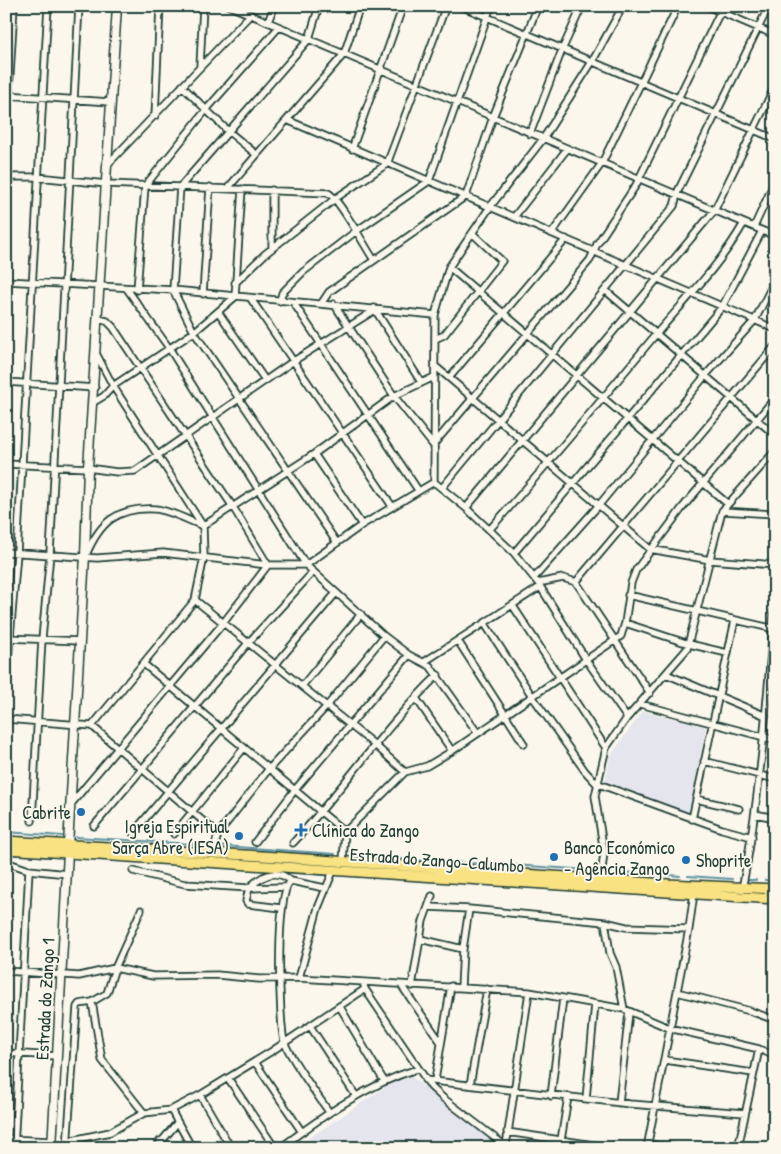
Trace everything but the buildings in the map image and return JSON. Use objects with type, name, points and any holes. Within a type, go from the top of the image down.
[{"type":"main road","name":"Estrada do Zango-Calumbo","points":[[6,841],[68,848],[334,869],[775,899]]},
{"type":"main road","name":"Estrada do Zango-Calumbo","points":[[6,849],[68,848],[213,854],[775,889]]},
{"type":"street","points":[[6,144],[14,6]]},
{"type":"street","points":[[6,686],[8,638],[17,553],[48,6]]},
{"type":"street","points":[[32,821],[42,639],[50,554],[79,6]]},
{"type":"street","name":"Estrada do Zango 1","points":[[52,1144],[86,556],[88,468],[95,388],[117,6]]},
{"type":"street","points":[[155,116],[160,6]]},
{"type":"street","points":[[200,66],[203,6]]},
{"type":"street","points":[[230,6],[775,236]]},
{"type":"street","points":[[268,22],[274,6]]},
{"type":"street","points":[[319,6],[309,39],[180,187],[173,290],[194,332],[336,543]]},
{"type":"street","points":[[228,188],[344,54],[360,6]]},
{"type":"street","points":[[352,149],[403,6]]},
{"type":"street","points":[[235,283],[272,248],[336,198],[388,164],[446,6]]},
{"type":"street","points":[[461,6],[775,139]]},
{"type":"street","points":[[280,301],[282,293],[303,272],[355,232],[429,181],[491,6]]},
{"type":"street","points":[[321,304],[328,292],[466,196],[493,117],[525,33],[538,6]]},
{"type":"street","points":[[530,134],[562,50],[582,6]]},
{"type":"street","points":[[434,482],[435,314],[448,267],[490,207],[543,139],[592,62],[623,6]]},
{"type":"street","points":[[552,233],[602,163],[678,6]]},
{"type":"street","points":[[707,6],[721,9],[775,35]]},
{"type":"street","points":[[442,488],[553,356],[674,206],[715,114],[769,6]]},
{"type":"street","points":[[433,445],[590,260],[593,252],[639,179],[721,9]]},
{"type":"street","points":[[108,164],[250,14]]},
{"type":"street","points":[[137,290],[145,186],[206,110],[279,27]]},
{"type":"street","points":[[182,86],[228,131],[256,154]]},
{"type":"street","points":[[466,508],[659,280],[714,211],[775,86]]},
{"type":"street","points":[[8,95],[110,102]]},
{"type":"street","points":[[288,120],[775,329]]},
{"type":"street","points":[[514,217],[566,149]]},
{"type":"street","points":[[6,177],[38,177],[145,186],[328,193],[336,198],[355,232],[374,260]]},
{"type":"street","points":[[754,228],[775,181]]},
{"type":"street","points":[[203,294],[210,187]]},
{"type":"street","points":[[94,402],[104,396],[113,386],[194,332],[219,313],[234,298],[242,189]]},
{"type":"street","points":[[272,190],[272,248]]},
{"type":"street","points":[[490,529],[550,463],[656,334],[721,261],[744,223]]},
{"type":"street","points":[[514,553],[722,307],[762,231]]},
{"type":"street","points":[[435,339],[444,335],[502,261],[472,233]]},
{"type":"street","points":[[449,378],[566,240]]},
{"type":"street","points":[[448,267],[654,439],[728,504]]},
{"type":"street","points":[[6,280],[100,288],[173,290],[234,298],[334,304],[435,314]]},
{"type":"street","points":[[424,662],[513,606],[537,583],[705,376],[755,320],[775,280]]},
{"type":"street","points":[[127,289],[169,348],[306,565],[384,636],[409,655],[424,662],[438,675],[477,732]]},
{"type":"street","points":[[606,291],[775,435]]},
{"type":"street","points":[[251,299],[292,362],[392,506]]},
{"type":"street","points":[[293,302],[418,490]]},
{"type":"street","points":[[334,304],[394,396],[433,445]]},
{"type":"street","points":[[6,464],[132,472],[265,380],[374,309]]},
{"type":"street","points":[[374,309],[421,382]]},
{"type":"street","points":[[219,313],[265,380]]},
{"type":"street","points":[[98,318],[107,321],[113,327],[233,507],[268,565]]},
{"type":"street","points":[[576,582],[775,346]]},
{"type":"street","points":[[92,726],[145,665],[195,600],[204,557],[203,526],[156,456],[113,386],[97,355]]},
{"type":"street","points":[[435,366],[650,549],[710,560],[775,565]]},
{"type":"street","points":[[203,526],[314,454],[394,396],[434,377]]},
{"type":"street","points":[[6,382],[95,388]]},
{"type":"street","points":[[343,862],[345,832],[405,772],[427,766],[452,751],[477,732],[559,677],[587,661],[621,636],[626,623],[628,595],[636,570],[650,549],[704,482],[775,398]]},
{"type":"street","points":[[601,879],[604,852],[596,811],[596,783],[606,748],[627,718],[666,674],[689,644],[722,511],[775,451]]},
{"type":"street","points":[[314,454],[362,525]]},
{"type":"street","points":[[6,552],[98,558],[148,552],[184,554],[268,565],[306,565],[362,525],[434,482]]},
{"type":"street","points":[[434,482],[490,529],[514,553],[537,583],[587,661],[627,718]]},
{"type":"street","points":[[86,556],[95,534],[107,521],[122,512],[156,509],[203,526]]},
{"type":"street","points":[[722,511],[775,514]]},
{"type":"street","points":[[71,804],[224,622],[268,565]]},
{"type":"street","points":[[94,826],[249,642],[313,572]]},
{"type":"street","points":[[537,583],[563,578],[576,582],[614,642],[650,692]]},
{"type":"street","points":[[133,833],[166,790],[336,592]]},
{"type":"street","points":[[628,595],[774,629]]},
{"type":"street","points":[[195,600],[276,664],[405,772]]},
{"type":"street","points":[[742,888],[752,837],[760,774],[775,602]]},
{"type":"street","points":[[513,606],[606,748]]},
{"type":"street","points":[[302,686],[361,614]]},
{"type":"street","points":[[692,819],[711,723],[735,620]]},
{"type":"street","points":[[626,623],[689,644],[727,654]]},
{"type":"street","points":[[485,624],[532,696],[585,771],[596,783],[692,819],[752,837]]},
{"type":"street","points":[[213,854],[218,834],[268,770],[327,706],[384,636]]},
{"type":"street","points":[[8,638],[80,642]]},
{"type":"street","points":[[458,641],[524,744]]},
{"type":"street","points":[[255,842],[294,791],[409,655]]},
{"type":"street","points":[[145,665],[268,770],[345,832]]},
{"type":"street","points":[[666,674],[766,716]]},
{"type":"street","points":[[294,843],[416,698],[438,675]]},
{"type":"street","points":[[416,698],[452,751]]},
{"type":"street","points":[[640,704],[775,740]]},
{"type":"street","points":[[6,719],[38,720],[92,726],[218,834]]},
{"type":"street","points":[[174,834],[244,748]]},
{"type":"street","points":[[704,761],[775,779]]},
{"type":"street","points":[[696,799],[738,809]]},
{"type":"street","points":[[755,814],[775,818]]},
{"type":"street","points":[[6,862],[29,870],[67,874]]},
{"type":"street","points":[[299,978],[325,888],[334,869]]},
{"type":"street","points":[[14,1148],[29,870]]},
{"type":"street","points":[[133,871],[185,884],[249,888],[285,887]]},
{"type":"street","points":[[281,908],[248,904],[246,901],[249,888],[258,879],[270,874],[282,874],[291,881],[325,888]]},
{"type":"street","points":[[291,881],[285,887],[281,908],[280,977],[284,1042],[328,1112]]},
{"type":"street","points":[[674,1148],[647,1146],[665,1060],[694,893]]},
{"type":"street","points":[[412,986],[420,939],[432,896]]},
{"type":"street","points":[[428,907],[605,922],[626,928],[689,930]]},
{"type":"street","points":[[461,987],[463,949],[469,909]]},
{"type":"street","points":[[141,910],[107,993],[92,1002],[79,1004],[76,1011],[67,1145],[110,1132],[144,1112],[171,1110],[200,1095],[255,1062],[365,989]]},
{"type":"street","points":[[605,922],[610,953],[616,967],[626,1010],[619,1103]]},
{"type":"street","points":[[420,939],[463,949]]},
{"type":"street","points":[[6,972],[79,976],[116,968],[153,976],[216,975],[259,979],[280,977],[529,992],[626,1010],[670,1028],[759,1049],[775,1056]]},
{"type":"street","points":[[362,982],[425,1080],[443,1098],[507,1147]]},
{"type":"street","points":[[401,985],[440,1042]]},
{"type":"street","points":[[435,1080],[451,986]]},
{"type":"street","points":[[470,1085],[487,989]]},
{"type":"street","points":[[507,1147],[507,1132],[529,992]]},
{"type":"street","points":[[677,992],[750,1011],[775,1020]]},
{"type":"street","points":[[550,1096],[563,998]]},
{"type":"street","points":[[92,1002],[102,1060],[144,1112]]},
{"type":"street","points":[[586,1099],[595,1004]]},
{"type":"street","points":[[340,1007],[384,1080]]},
{"type":"street","points":[[310,1026],[356,1096]]},
{"type":"street","points":[[738,1148],[759,1049]]},
{"type":"street","points":[[6,1053],[57,1056]]},
{"type":"street","points":[[665,1060],[753,1073]]},
{"type":"street","points":[[255,1062],[302,1132]]},
{"type":"street","points":[[280,1148],[328,1112],[384,1080],[417,1069]]},
{"type":"street","points":[[228,1078],[275,1148]]},
{"type":"street","points":[[425,1080],[568,1098],[745,1112]]},
{"type":"street","points":[[200,1095],[231,1148]]},
{"type":"street","points":[[561,1140],[568,1098]]},
{"type":"street","points":[[171,1110],[192,1148]]},
{"type":"street","points":[[156,1148],[177,1123]]},
{"type":"street","points":[[507,1132],[614,1148]]},
{"type":"street","points":[[6,1139],[52,1144]]},
{"type":"street","points":[[160,1141],[167,1148]]},
{"type":"shaded area","points":[[643,711],[706,726],[689,815],[605,783],[610,756]]},
{"type":"shaded area","points":[[403,1075],[411,1076],[501,1148],[294,1148]]},
{"type":"waterway","points":[[6,832],[62,836]]},
{"type":"waterway","points":[[76,837],[209,845]]},
{"type":"waterway","points":[[224,846],[335,854]]},
{"type":"waterway","points":[[6,854],[54,857]]},
{"type":"waterway","points":[[351,855],[403,859]]},
{"type":"waterway","points":[[81,858],[274,871]]},
{"type":"waterway","points":[[407,860],[506,865]]},
{"type":"waterway","points":[[512,865],[590,870]]},
{"type":"waterway","points":[[278,872],[325,875]]},
{"type":"waterway","points":[[619,872],[652,874]]},
{"type":"waterway","points":[[336,875],[688,898]]},
{"type":"waterway","points":[[670,875],[680,876]]},
{"type":"waterway","points":[[688,876],[732,879]]},
{"type":"waterway","points":[[746,880],[756,880]]},
{"type":"waterway","points":[[765,880],[775,881]]},
{"type":"place","name":"Cabrite","points":[[81,812]]},
{"type":"place","name":"Clínica do Zango","points":[[301,830]]},
{"type":"place","name":"Igreja Espiritual Sarça Abre (IESA)","points":[[239,836]]},
{"type":"place","name":"Banco Económico - Agência Zango","points":[[554,857]]},
{"type":"place","name":"Shoprite","points":[[686,860]]}]
